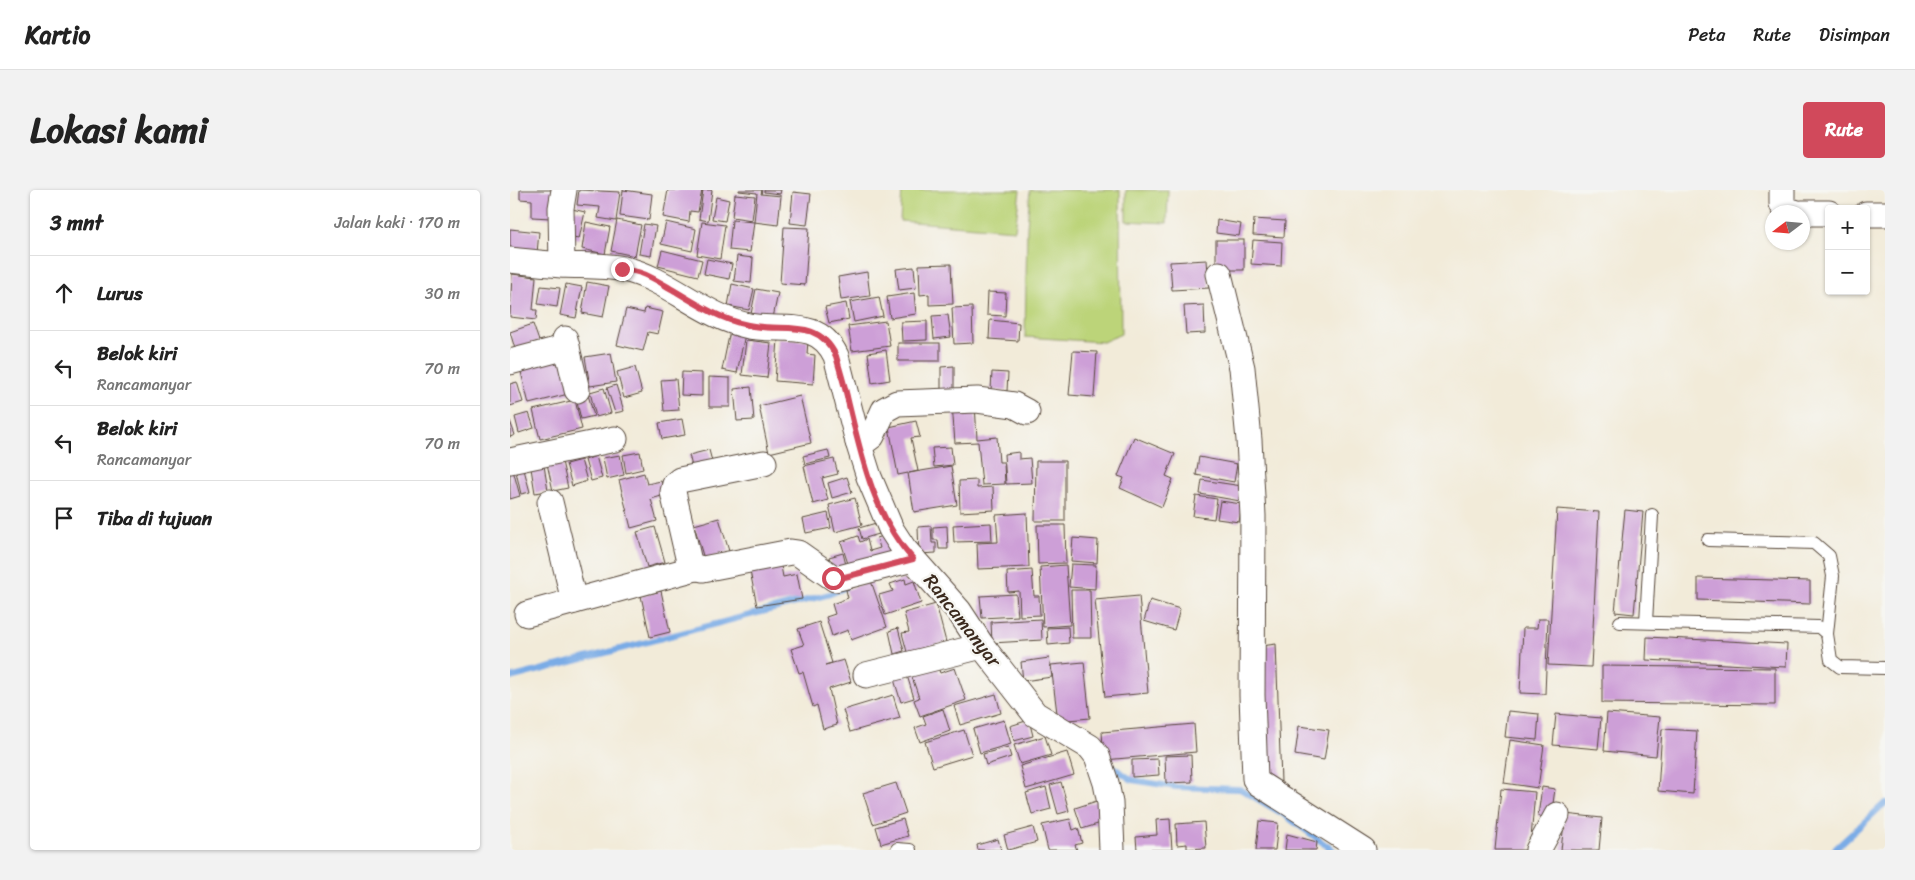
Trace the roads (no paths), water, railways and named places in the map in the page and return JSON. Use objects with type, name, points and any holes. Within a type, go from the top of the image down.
[{"type":"street","points":[[562,264],[561,208],[564,190]]},
{"type":"street","points":[[1782,190],[1783,205]]},
{"type":"street","points":[[1810,213],[1825,213]]},
{"type":"street","points":[[1870,214],[1885,214]]},
{"type":"street","name":"Rancamanyar","points":[[510,260],[596,266],[641,274],[708,310],[732,320],[750,326],[805,330],[822,336],[831,344],[836,356],[869,477],[891,529],[904,549],[959,611],[982,646],[1035,714],[1090,747],[1097,756],[1106,782],[1110,803],[1112,850]]},
{"type":"street","points":[[1219,274],[1242,368],[1249,440],[1253,516],[1252,695],[1255,779],[1258,783],[1363,850]]},
{"type":"street","points":[[510,362],[566,343],[576,390]]},
{"type":"street","points":[[858,442],[872,436],[884,410],[897,403],[977,400],[1014,405],[1027,412]]},
{"type":"street","points":[[510,461],[615,439]]},
{"type":"street","points":[[764,464],[680,480],[676,484],[673,492],[690,566],[703,569],[791,552],[798,553],[836,579],[913,559]]},
{"type":"street","points":[[550,502],[574,602]]},
{"type":"street","points":[[527,614],[696,568]]},
{"type":"street","points":[[866,675],[982,646]]},
{"type":"street","points":[[1538,850],[1557,815]]},
{"type":"lane","points":[[1646,622],[1652,515]]},
{"type":"lane","points":[[1708,540],[1814,543],[1829,556],[1833,576],[1827,634],[1831,660],[1840,667],[1885,668]]},
{"type":"lane","points":[[1620,622],[1819,628],[1827,634]]},
{"type":"waterway","points":[[510,678],[830,594],[844,588]]},
{"type":"waterway","points":[[1109,764],[1132,780],[1176,787],[1240,789],[1286,816],[1333,850]]},
{"type":"waterway","points":[[1834,850],[1885,803]]}]
